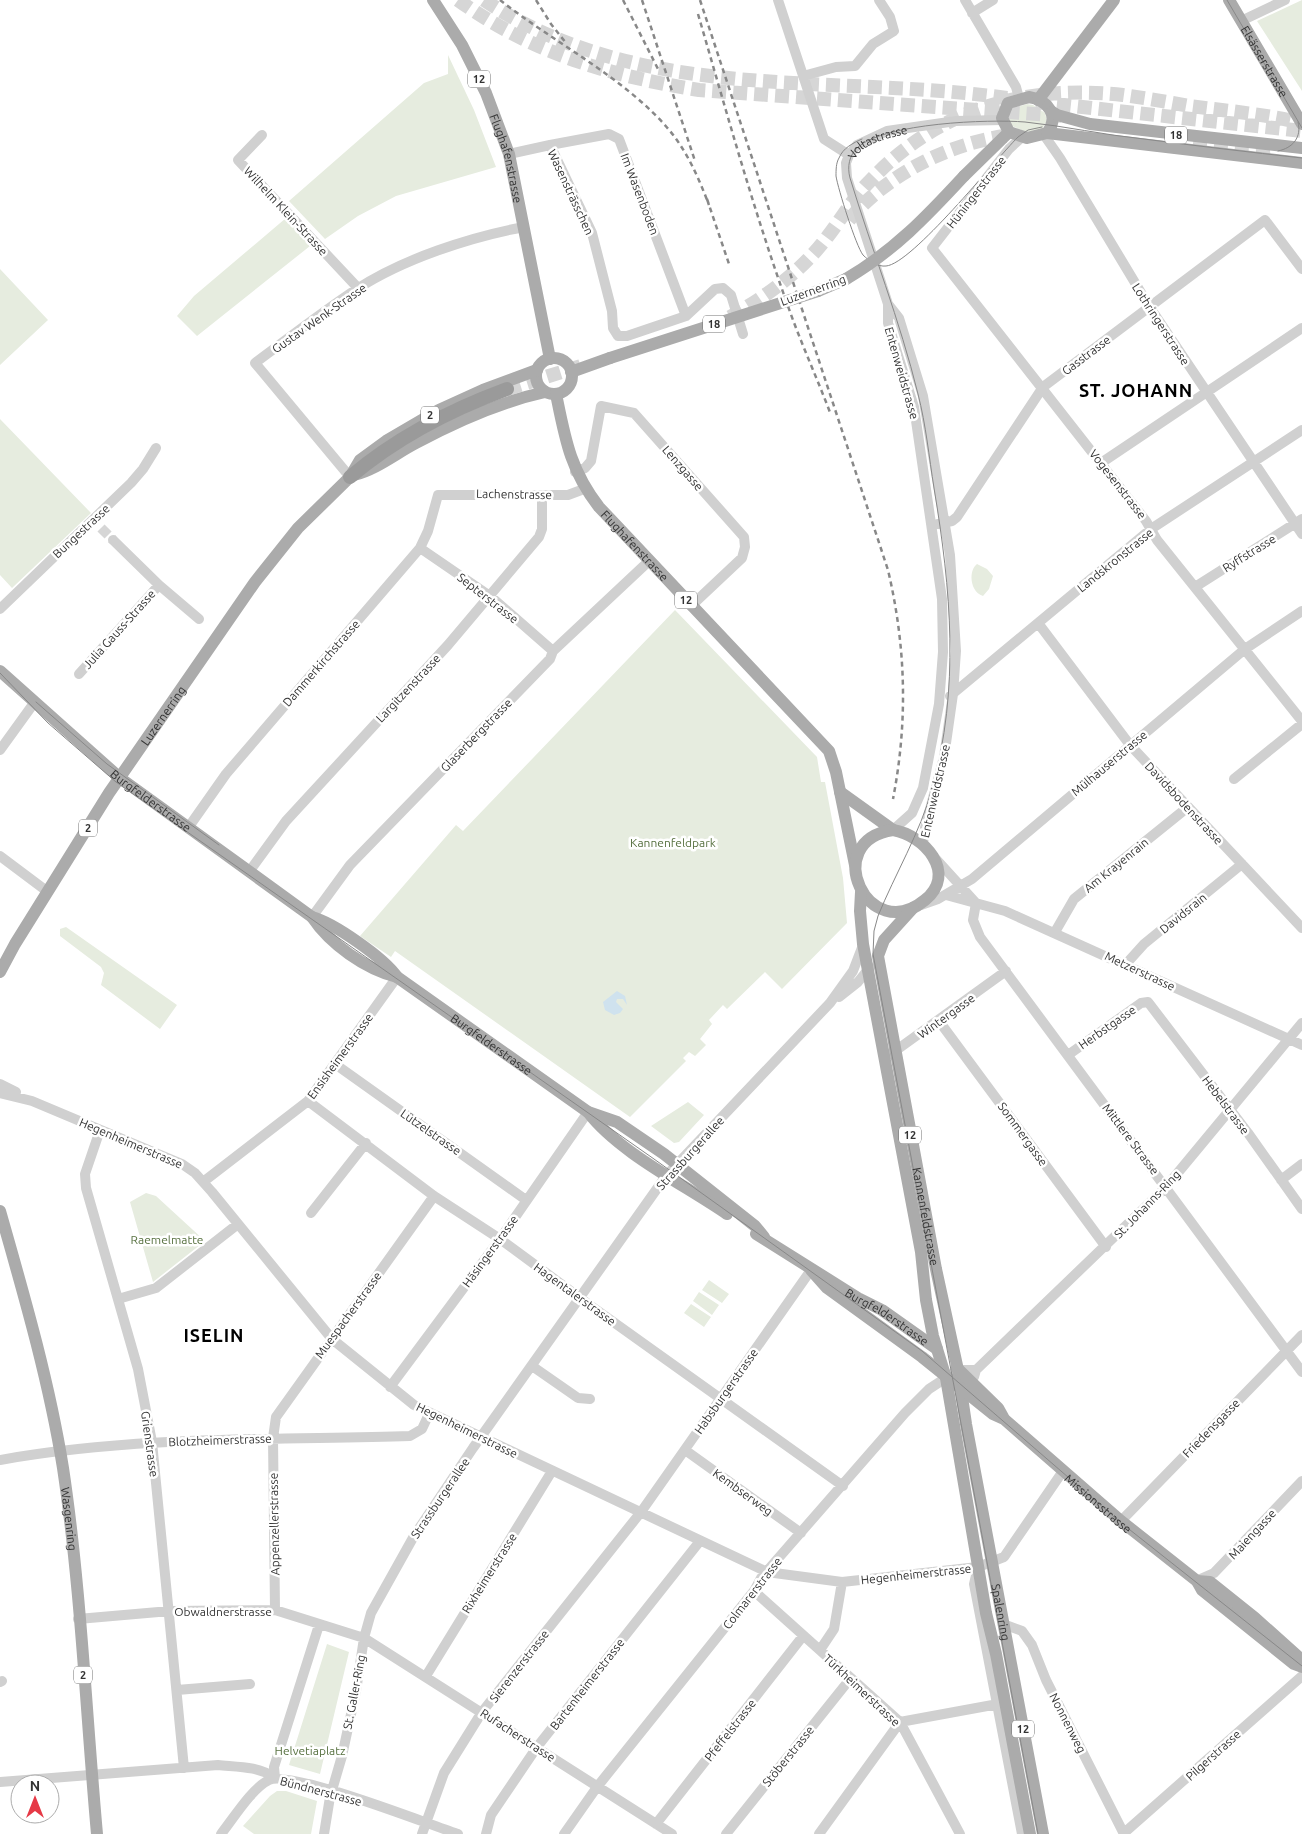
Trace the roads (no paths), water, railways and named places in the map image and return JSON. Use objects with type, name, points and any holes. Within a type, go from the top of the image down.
[{"type":"highway","points":[[350,477],[388,448],[422,427],[468,404],[508,392]]},
{"type":"main road","name":"Flughafenstrasse","points":[[433,0],[462,45],[486,93],[509,154],[550,359]]},
{"type":"main road","name":"Elsässerstrasse","points":[[1229,0],[1302,124]]},
{"type":"main road","points":[[1021,138],[1009,132],[1002,120],[1006,106],[1020,98],[1038,100],[1109,2]]},
{"type":"main road","name":"18","points":[[1038,100],[1046,104],[1057,115],[1090,124],[1302,148]]},
{"type":"main road","points":[[1045,134],[1053,122],[1052,112]]},
{"type":"main road","name":"Luzernerring","points":[[571,372],[818,291],[846,279],[882,257],[916,227],[1009,132]]},
{"type":"main road","name":"18","points":[[1021,138],[1031,138],[1045,134],[1302,162]]},
{"type":"main road","points":[[537,370],[542,363],[550,359],[565,362],[571,372],[570,383],[567,388],[551,393]]},
{"type":"main road","name":"Luzernerring","points":[[0,972],[15,944],[120,778],[274,556],[324,500],[350,477],[360,460],[412,425],[483,390],[537,370]]},
{"type":"main road","name":"12","points":[[537,370],[538,385],[551,393]]},
{"type":"main road","name":"Flughafenstrasse","points":[[551,393],[576,472],[584,489],[598,508],[829,751],[840,792],[855,865]]},
{"type":"main road","name":"Luzernerring","points":[[350,477],[365,472],[421,440],[472,415],[551,393]]},
{"type":"main road","name":"Burgfelderstrasse","points":[[0,671],[120,778],[312,917],[330,938],[370,967],[396,977],[588,1112],[617,1122],[678,1166],[755,1226],[764,1237]]},
{"type":"main road","points":[[840,792],[893,830],[911,835],[923,843],[936,859],[938,875],[935,888],[927,898],[913,908],[884,940],[878,956]]},
{"type":"main road","points":[[893,830],[880,833],[870,839],[861,850],[855,865],[861,892],[871,902],[886,910],[900,912],[913,908]]},
{"type":"main road","name":"Kannenfeldstrasse","points":[[861,892],[860,911],[868,970],[890,1054],[961,1388]]},
{"type":"main road","name":"Kannenfeldstrasse","points":[[878,956],[890,1054],[921,1252],[926,1300],[936,1348],[946,1378]]},
{"type":"main road","name":"Burgfelderstrasse","points":[[588,1112],[601,1129],[666,1176],[688,1187],[811,1270],[832,1280],[858,1298],[882,1310],[936,1348],[958,1370]]},
{"type":"main road","name":"Wasgenring","points":[[0,1211],[23,1291],[60,1450],[69,1516],[97,1834]]},
{"type":"main road","name":"Burgfelderstrasse","points":[[811,1270],[827,1288],[922,1357],[946,1378]]},
{"type":"main road","name":"Missionsstrasse","points":[[958,1370],[998,1408],[1004,1419]]},
{"type":"main road","name":"Missionsstrasse","points":[[946,1378],[993,1414],[1004,1419],[1121,1521],[1197,1580],[1202,1590],[1294,1664],[1302,1667]]},
{"type":"main road","name":"Spalenring","points":[[946,1378],[978,1567],[1030,1834]]},
{"type":"main road","name":"Spalenring","points":[[961,1388],[991,1562],[1044,1834]]},
{"type":"main road","points":[[964,1413],[970,1404],[979,1403]]},
{"type":"main road","name":"Missionsstrasse","points":[[1197,1580],[1210,1582],[1255,1618],[1302,1660]]},
{"type":"street","points":[[778,0],[824,139],[849,155]]},
{"type":"street","points":[[803,76],[836,67],[854,66],[873,44],[894,31],[890,17],[879,0]]},
{"type":"street","points":[[965,0],[1016,87],[1020,98]]},
{"type":"street","points":[[972,13],[993,0]]},
{"type":"street","points":[[1241,22],[1285,0]]},
{"type":"street","name":"Voltastrasse","points":[[888,304],[847,178],[846,163],[849,155],[864,140],[886,132],[956,121],[1002,120]]},
{"type":"street","name":"Im Wasenboden","points":[[550,145],[609,134],[619,139],[686,316]]},
{"type":"street","name":"Lothringerstrasse","points":[[1045,134],[1149,306],[1254,463],[1299,521],[1302,534]]},
{"type":"street","name":"Wilhelm Klein-Strasse","points":[[262,135],[238,160],[358,288]]},
{"type":"street","name":"Hüningerstrasse","points":[[932,248],[1009,149],[1021,138]]},
{"type":"street","name":"Wasensträsschen","points":[[509,154],[550,145],[592,232],[612,311],[613,328],[618,336],[627,336],[686,316]]},
{"type":"street","name":"Gasstrasse","points":[[944,523],[957,517],[1043,387],[1265,220],[1302,269]]},
{"type":"street","name":"Gustav Wenk-Strasse","points":[[350,477],[255,363],[358,288],[457,244],[524,227]]},
{"type":"street","name":"Vogesenstrasse","points":[[932,248],[1043,387],[1195,587],[1245,649],[1299,710],[1302,723],[1234,779]]},
{"type":"street","points":[[686,316],[715,290],[723,288],[731,295],[743,334]]},
{"type":"street","name":"Entenweidstrasse","points":[[888,304],[899,318],[922,389],[954,598],[956,652],[953,694],[944,757],[925,828],[923,843]]},
{"type":"street","name":"Entenweidstrasse","points":[[888,304],[888,323],[914,408],[942,599],[944,652],[931,756],[919,800],[912,812],[893,830]]},
{"type":"street","points":[[1101,463],[1302,328]]},
{"type":"street","name":"Lenzgasse","points":[[576,472],[585,468],[591,461],[601,406],[631,410],[744,537],[745,548],[742,558],[691,606]]},
{"type":"street","name":"Landskronstrasse","points":[[939,704],[1151,529],[1302,430]]},
{"type":"street","name":"Bungestrasse","points":[[0,608],[98,525],[143,469],[156,448]]},
{"type":"street","name":"Lachenstrasse","points":[[442,493],[568,495],[584,489]]},
{"type":"street","name":"Dammerkirchstrasse","points":[[188,828],[226,774],[420,548],[428,531],[436,496],[442,493]]},
{"type":"street","name":"Largitzenstrasse","points":[[249,872],[286,821],[490,596],[539,537],[542,529],[542,495]]},
{"type":"street","name":"Ryffstrasse","points":[[1195,587],[1299,521]]},
{"type":"street","points":[[932,525],[944,523]]},
{"type":"street","name":"Julia Gauss-Strasse","points":[[113,540],[159,584],[199,618]]},
{"type":"street","name":"Septerstrasse","points":[[420,548],[490,596],[553,651]]},
{"type":"street","name":"Glaserbergstrasse","points":[[312,917],[350,865],[550,659],[553,651],[649,561]]},
{"type":"street","name":"Julia Gauss-Strasse","points":[[79,674],[159,584]]},
{"type":"street","name":"Mülhauserstrasse","points":[[913,908],[946,895],[962,886],[1245,649],[1302,611]]},
{"type":"street","name":"Davidsbodenstrasse","points":[[1038,623],[1130,745],[1302,928]]},
{"type":"street","points":[[0,750],[34,703]]},
{"type":"street","name":"Am Krayenrain","points":[[1055,932],[1074,899],[1188,807]]},
{"type":"street","points":[[0,856],[48,892]]},
{"type":"street","points":[[936,859],[976,903]]},
{"type":"street","name":"Davidsrain","points":[[1126,964],[1144,944],[1242,864]]},
{"type":"street","name":"Metzerstrasse","points":[[946,895],[1005,911],[1055,932],[1302,1045]]},
{"type":"street","name":"Mittlere Strasse","points":[[976,903],[973,914],[975,928],[1302,1372]]},
{"type":"street","name":"Strassburgerallee","points":[[364,1638],[371,1613],[414,1536],[481,1437],[666,1176],[678,1166],[830,1003],[854,971],[863,944]]},
{"type":"street","name":"Strassburgerallee","points":[[830,1003],[851,988],[878,956]]},
{"type":"street","name":"Wintergasse","points":[[890,1054],[1006,972]]},
{"type":"street","name":"Ensisheimerstrasse","points":[[203,1182],[308,1101],[396,977]]},
{"type":"street","name":"Herbstgasse","points":[[1068,1055],[1141,1003],[1148,1002]]},
{"type":"street","name":"Hebelstrasse","points":[[1148,1002],[1302,1209]]},
{"type":"street","name":"Sommergasse","points":[[939,1021],[1106,1247]]},
{"type":"street","name":"St. Johanns-Ring","points":[[976,1370],[1106,1247],[1166,1187],[1302,1023]]},
{"type":"street","name":"Lützelstrasse","points":[[335,1064],[526,1200]]},
{"type":"street","name":"Hegenheimerstrasse","points":[[0,1084],[32,1101],[182,1164],[203,1182],[332,1339],[390,1387],[430,1414],[767,1572],[842,1582],[978,1567],[1004,1557],[1063,1470]]},
{"type":"street","name":"Hegenheimerstrasse","points":[[0,1093],[32,1101]]},
{"type":"street","name":"Hagentalerstrasse","points":[[308,1101],[434,1196],[500,1239],[842,1486]]},
{"type":"street","name":"Häsingerstrasse","points":[[390,1387],[500,1239],[588,1112]]},
{"type":"street","name":"Grienstrasse","points":[[100,1130],[85,1174],[86,1188],[138,1369],[152,1442],[184,1768]]},
{"type":"street","points":[[311,1213],[366,1143]]},
{"type":"street","points":[[1281,1180],[1302,1164]]},
{"type":"street","name":"Muespacherstrasse","points":[[273,1438],[276,1417],[434,1196]]},
{"type":"street","points":[[118,1299],[156,1288],[238,1224]]},
{"type":"street","name":"Habsburgerstrasse","points":[[641,1512],[811,1270]]},
{"type":"street","name":"Friedensgasse","points":[[1121,1521],[1302,1335]]},
{"type":"street","points":[[532,1366],[578,1398],[590,1399]]},
{"type":"street","points":[[958,1370],[976,1370],[974,1378],[977,1387]]},
{"type":"street","name":"Colmarerstrasse","points":[[564,1834],[597,1787],[754,1591],[767,1572],[917,1400],[929,1389],[958,1370]]},
{"type":"street","name":"Blotzheimerstrasse","points":[[0,1460],[60,1450],[152,1442],[410,1436],[422,1429],[430,1414]]},
{"type":"street","name":"Appenzellerstrasse","points":[[273,1438],[275,1610]]},
{"type":"street","name":"Kembserweg","points":[[685,1450],[801,1533]]},
{"type":"street","name":"Rixheimerstrasse","points":[[426,1676],[552,1471]]},
{"type":"street","name":"Maiengasse","points":[[1197,1580],[1214,1573],[1302,1481]]},
{"type":"street","name":"Sierenzerstrasse","points":[[422,1834],[444,1773],[482,1712],[641,1512]]},
{"type":"street","name":"Bartenheimerstrasse","points":[[486,1834],[491,1816],[537,1747],[700,1541]]},
{"type":"street","name":"Spalenring","points":[[978,1567],[974,1584],[1022,1834]]},
{"type":"street","points":[[820,1650],[834,1629],[842,1582]]},
{"type":"street","name":"Türkheimerstrasse","points":[[754,1591],[900,1722],[960,1834]]},
{"type":"street","name":"Obwaldnerstrasse","points":[[78,1619],[170,1611],[275,1610],[364,1638]]},
{"type":"street","name":"Nonnenweg","points":[[1003,1624],[1022,1631],[1032,1645],[1046,1680],[1124,1834]]},
{"type":"street","points":[[221,1834],[257,1789],[275,1778],[274,1767],[319,1625]]},
{"type":"street","name":"Pfeffelstrasse","points":[[656,1824],[803,1636]]},
{"type":"street","name":"Rufacherstrasse","points":[[364,1638],[672,1834]]},
{"type":"street","name":"St. Galler-Ring","points":[[324,1834],[331,1791],[356,1691],[364,1638]]},
{"type":"street","name":"Pilgerstrasse","points":[[1124,1834],[1302,1676]]},
{"type":"street","name":"Stöberstrasse","points":[[726,1834],[850,1679]]},
{"type":"street","points":[[177,1690],[250,1684]]},
{"type":"street","points":[[819,1834],[900,1722],[998,1704]]},
{"type":"street","name":"Bündnerstrasse","points":[[0,1782],[218,1765],[248,1767],[265,1772],[275,1778],[282,1778],[331,1791],[458,1834]]},
{"type":"water","points":[[617,991],[625,996],[627,1005],[623,999],[617,999],[616,1002],[623,1009],[620,1013],[614,1015],[605,1010],[603,1002]]},
{"type":"tunnel","points":[[458,0],[486,19],[543,48],[603,69],[666,84],[699,90],[1063,116]]},
{"type":"tunnel","points":[[484,0],[545,33],[607,56],[672,71],[738,79],[940,91],[1007,98]]},
{"type":"tunnel","points":[[730,317],[783,282],[807,260],[818,249],[863,188],[895,157],[924,136],[954,119],[985,107],[1018,98],[1052,94],[1087,93],[1131,96],[1302,123]]},
{"type":"tunnel","points":[[1036,102],[1302,131]]},
{"type":"tunnel","points":[[849,220],[882,188],[923,162],[967,145],[1012,135]]},
{"type":"tunnel","points":[[1193,144],[1252,149],[1274,147]]},
{"type":"tunnel","points":[[507,389],[581,366]]},
{"type":"tunnel","points":[[101,528],[113,540]]},
{"type":"tram line","points":[[1227,0],[1302,128]]},
{"type":"tram line","points":[[1038,1834],[873,954],[874,931],[878,916],[914,837],[932,789],[947,714],[950,639],[945,564],[921,406],[903,340],[850,178],[849,165],[851,157],[858,147],[872,139],[891,133],[938,124],[987,121],[1025,122],[1302,158]]},
{"type":"tram line","points":[[1278,151],[1283,150],[1295,141],[1299,132],[1298,122]]},
{"type":"tram line","points":[[862,139],[843,151],[838,160],[836,176],[860,250],[871,261],[880,266],[886,266],[898,261],[933,230],[1018,137],[1028,130],[1042,127]]},
{"type":"tram line","points":[[0,673],[48,723],[116,782],[654,1159],[922,1351],[1120,1522],[1302,1666]]},
{"type":"tram line","points":[[36,702],[107,764],[219,845]]},
{"type":"railway","points":[[500,0],[633,94],[653,112],[670,131],[688,157],[709,205]]},
{"type":"railway","points":[[536,0],[566,43]]},
{"type":"railway","points":[[623,0],[658,69]]},
{"type":"railway","points":[[642,0],[695,161]]},
{"type":"railway","points":[[700,0],[888,570],[898,627],[903,684],[901,741],[893,799]]},
{"type":"railway","points":[[698,14],[767,244],[793,320],[831,415]]},
{"type":"railway","points":[[707,199],[730,267]]},
{"type":"district","name":"ST. JOHANN","points":[[1136,390]]},
{"type":"district","name":"ISELIN","points":[[214,1335]]},
{"type":"park label","name":"Kannenfeldpark","points":[[673,842]]},
{"type":"park label","name":"Raemelmatte","points":[[167,1239]]},
{"type":"park label","name":"Helvetiaplatz","points":[[310,1750]]}]
